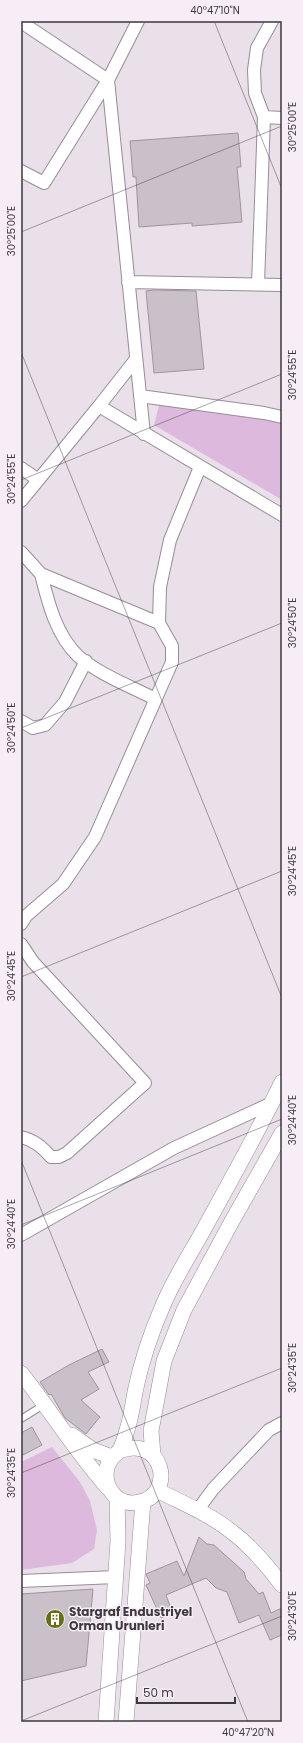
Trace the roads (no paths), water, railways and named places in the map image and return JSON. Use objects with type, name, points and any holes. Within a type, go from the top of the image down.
[{"type":"street","points":[[21,171],[44,183],[108,80],[138,21]]},
{"type":"street","points":[[258,284],[264,117],[255,93],[254,70],[257,48],[272,21]]},
{"type":"street","points":[[277,21],[282,22]]},
{"type":"street","points":[[21,22],[108,80]]},
{"type":"street","points":[[108,80],[144,434]]},
{"type":"street","points":[[264,117],[282,118]]},
{"type":"street","points":[[128,282],[282,285]]},
{"type":"street","points":[[21,501],[37,479],[99,406],[136,359]]},
{"type":"street","points":[[140,396],[264,412],[282,417]]},
{"type":"street","points":[[99,406],[282,515]]},
{"type":"street","points":[[23,917],[63,884],[95,837],[172,662],[172,646],[159,623],[160,587],[170,540],[200,467]]},
{"type":"street","points":[[21,468],[37,479]]},
{"type":"street","points":[[21,552],[41,574],[159,623]]},
{"type":"street","points":[[41,574],[49,607],[63,637],[78,656],[98,670],[155,699]]},
{"type":"street","points":[[21,721],[33,728],[45,725],[65,702],[86,661]]},
{"type":"street","points":[[21,944],[22,949],[38,968],[145,1083],[67,1153],[59,1157],[51,1157],[40,1145],[30,1139],[21,1137]]},
{"type":"street","points":[[106,1722],[118,1541],[114,1494],[107,1483],[106,1474],[108,1465],[116,1454],[128,1430],[140,1371],[164,1303],[282,1082]]},
{"type":"street","points":[[21,1235],[174,1148],[272,1103]]},
{"type":"street","points":[[153,1456],[151,1431],[164,1361],[184,1310],[282,1133]]},
{"type":"street","points":[[21,1373],[63,1428],[73,1446],[114,1494],[130,1502],[144,1501],[157,1490],[161,1481],[161,1472],[158,1463],[146,1450],[128,1448],[116,1454],[93,1450],[63,1428]]},
{"type":"street","points":[[197,1511],[213,1489],[269,1430],[282,1423]]},
{"type":"street","points":[[157,1490],[197,1511],[232,1532],[267,1566],[282,1585]]},
{"type":"street","points":[[126,1722],[144,1501]]},
{"type":"street","points":[[21,1581],[116,1577]]},
{"type":"lane","points":[[21,1419],[45,1404]]},
{"type":"place","name":"Stargraf Endustriyel Orman Urunleri","points":[[55,1619]]}]
